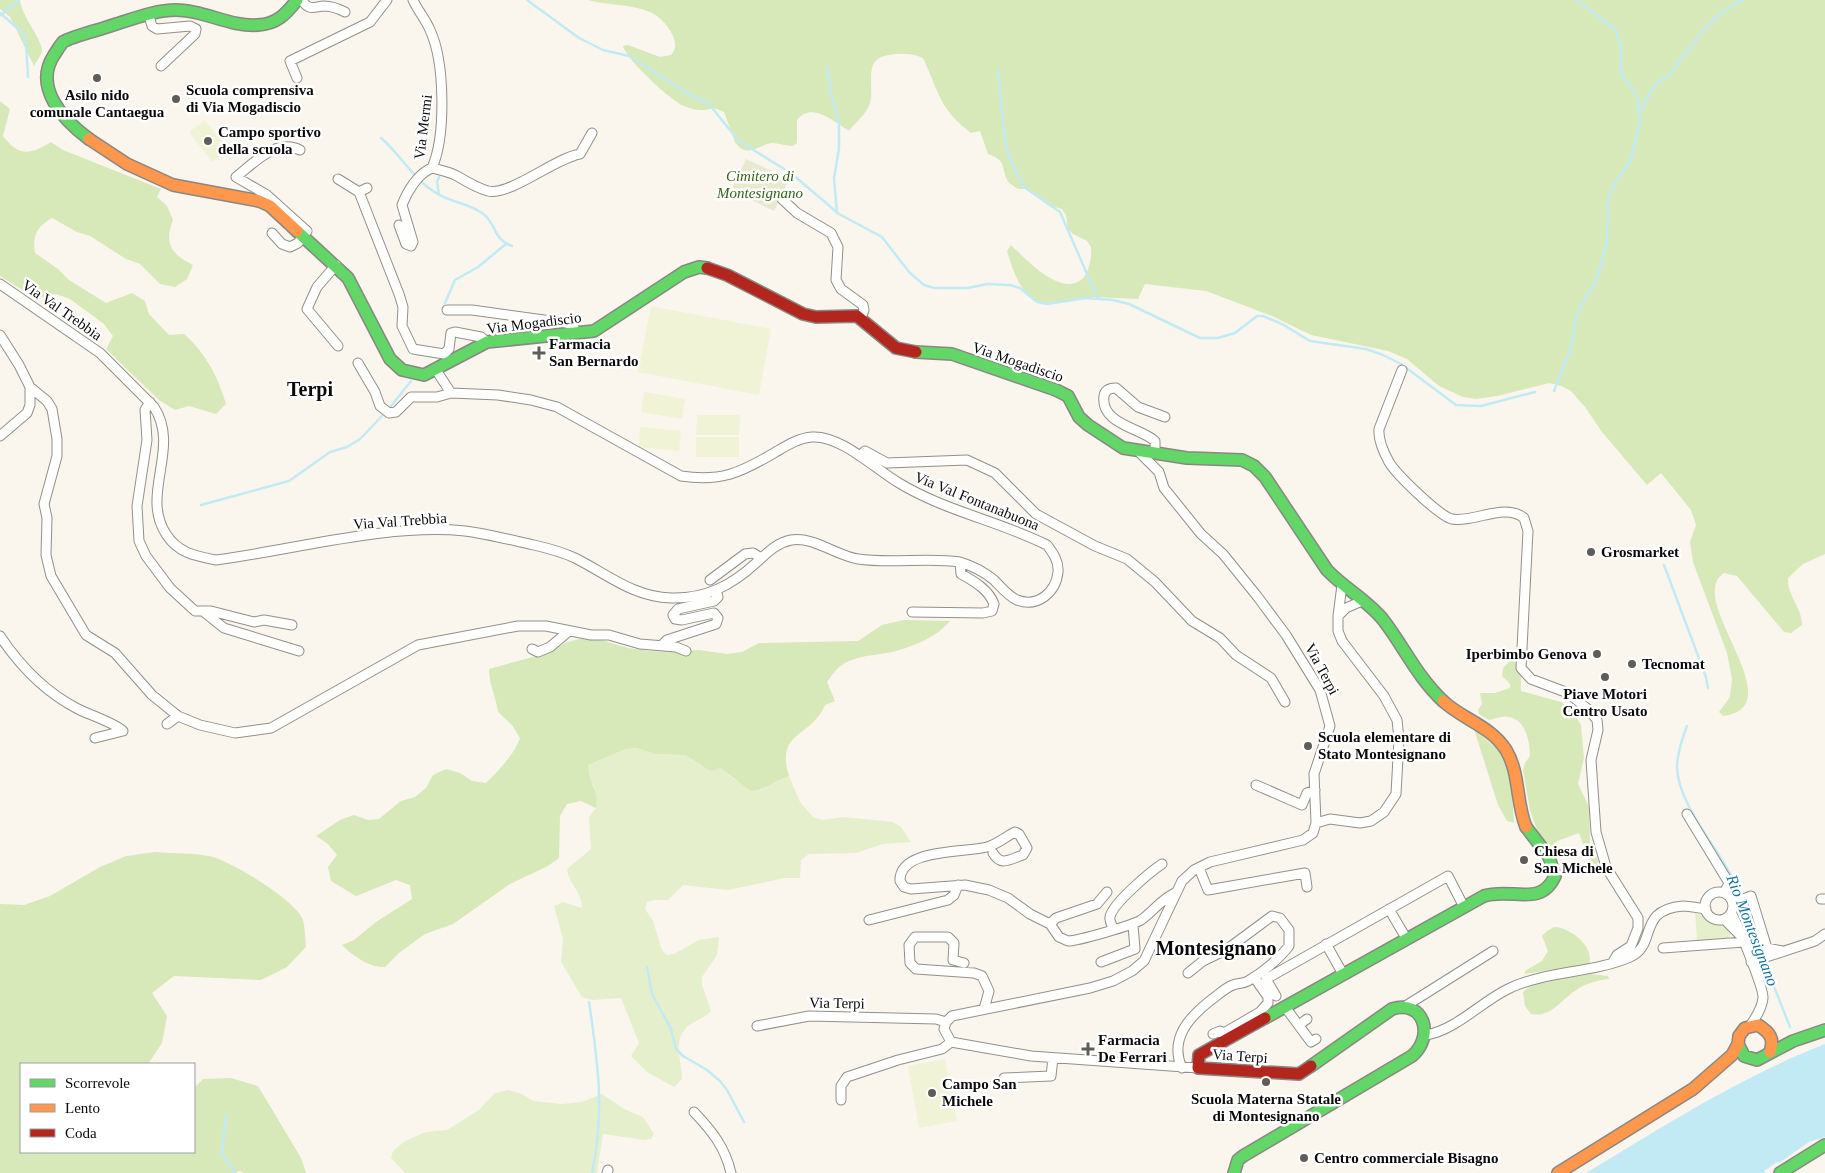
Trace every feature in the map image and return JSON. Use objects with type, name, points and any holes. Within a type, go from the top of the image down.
[{"type":"street","name":"Via Mogadiscio","points":[[297,0],[283,16],[266,24],[255,26],[183,10],[149,16],[63,42],[53,50],[43,68],[42,92],[52,110],[89,143],[117,159],[172,184],[259,200],[270,206],[336,266],[356,288],[386,352],[395,365],[418,375],[436,370],[486,342],[600,329],[684,272],[708,268],[728,274],[787,307],[811,317],[852,315],[861,318],[896,348],[913,352],[952,354],[1064,394],[1088,425],[1124,448],[1194,458],[1242,460],[1254,466],[1265,477],[1327,570],[1342,585],[1384,619],[1431,690],[1454,711],[1485,728],[1506,750],[1514,772],[1521,812],[1528,832],[1554,866],[1555,876],[1551,885],[1543,892],[1534,895],[1496,892],[1406,938],[1285,1007],[1214,1040]]},
{"type":"street","points":[[309,0],[303,0],[306,6],[312,9],[325,6],[345,12]]},
{"type":"street","points":[[296,78],[290,61],[370,22],[387,0]]},
{"type":"street","name":"Via Mermi","points":[[413,0],[431,31],[441,70],[438,141],[429,169],[456,175],[468,184],[488,191],[494,191],[513,185],[561,160],[580,154],[592,133]]},
{"type":"street","points":[[149,16],[152,26],[157,29],[190,26],[196,30],[195,34],[161,66]]},
{"type":"street","name":"Via Mogadiscio","points":[[300,150],[288,145],[277,148],[236,178],[258,188],[304,226],[307,231],[304,238]]},
{"type":"street","points":[[399,225],[406,244],[411,246],[413,242],[402,210],[403,201],[413,185],[429,169]]},
{"type":"street","points":[[338,179],[363,190],[403,307],[402,326],[414,349],[444,354],[449,349],[451,334],[455,332],[481,337],[486,342]]},
{"type":"street","points":[[782,199],[797,213],[823,228],[835,239],[838,247],[836,280],[841,289],[863,305],[864,310],[861,318]]},
{"type":"street","points":[[272,233],[282,244],[290,247],[304,238]]},
{"type":"street","points":[[336,266],[317,287],[307,309],[338,346]]},
{"type":"street","name":"Via Val Trebbia","points":[[0,284],[100,353],[150,402],[160,415],[164,441],[156,493],[158,523],[182,552],[216,560],[382,534],[428,530],[465,531],[547,548],[574,557],[622,586],[644,595],[688,598],[716,591],[737,579],[761,558]]},
{"type":"street","points":[[447,310],[472,310],[566,323],[572,325],[577,333]]},
{"type":"street","points":[[0,335],[30,387],[50,405],[57,439],[57,456],[44,504],[47,518],[46,555],[51,576],[86,635],[115,653],[152,695],[178,716],[200,725],[235,733],[271,728],[418,645],[518,626],[546,626],[569,631],[609,635],[640,644],[662,645],[686,651]]},
{"type":"street","name":"Via Val Fontanabuona","points":[[358,363],[375,392],[380,406],[389,414],[396,412],[411,397],[437,397],[451,394],[498,395],[531,400],[556,407],[681,476],[721,478],[735,474],[789,444],[807,438],[822,438],[836,442],[922,496],[1047,545],[1059,566],[1057,580],[1052,591],[1047,596],[1035,601],[1017,600],[984,572],[960,562],[857,559],[809,542],[793,540],[779,544],[761,558]]},
{"type":"street","points":[[436,370],[451,394]]},
{"type":"street","points":[[1402,370],[1379,429],[1379,436],[1389,461],[1402,477],[1446,517],[1462,519],[1510,512],[1524,518],[1528,531],[1521,668],[1531,679],[1568,693],[1589,710],[1597,720],[1598,730],[1591,760],[1597,839],[1606,867],[1635,911],[1638,922],[1631,946],[1617,955],[1613,962]]},
{"type":"street","points":[[0,436],[27,413],[30,405],[30,387]]},
{"type":"street","points":[[1155,453],[1155,441],[1118,422],[1104,404],[1104,395],[1109,389],[1116,388],[1138,406],[1165,417]]},
{"type":"street","points":[[150,402],[145,410],[147,440],[137,506],[140,541],[146,556],[170,588],[191,609],[204,612],[211,611],[254,622],[264,620],[292,625]]},
{"type":"street","points":[[860,456],[865,451],[887,463],[902,464],[967,460],[995,473],[1036,514],[1095,546],[1128,560],[1155,582],[1192,621],[1220,638],[1236,655],[1271,678],[1285,702]]},
{"type":"street","name":"Via Terpi","points":[[1138,451],[1159,472],[1164,488],[1207,542],[1223,554],[1286,635],[1320,690],[1330,726],[1314,774],[1316,823]]},
{"type":"street","points":[[710,580],[740,557],[752,553],[761,558]]},
{"type":"street","points":[[912,612],[983,613],[992,611],[994,604],[991,598],[972,580],[961,574],[960,562]]},
{"type":"street","points":[[841,1100],[841,1086],[847,1077],[898,1060],[942,1049],[951,1042],[944,1034],[946,1022],[952,1016],[1090,988],[1113,981],[1132,971],[1144,961],[1150,951],[1182,881],[1210,862],[1303,840],[1313,832],[1316,823],[1330,819],[1360,823],[1371,821],[1384,812],[1396,794],[1399,739],[1396,720],[1384,696],[1342,641],[1338,631],[1342,585]]},
{"type":"street","points":[[662,645],[667,640],[716,624],[718,618],[714,614],[682,620],[675,619],[673,615],[678,610],[714,601],[718,597],[716,591]]},
{"type":"street","points":[[1338,616],[1346,608],[1362,601]]},
{"type":"street","points":[[204,612],[224,628],[299,651]]},
{"type":"street","points":[[532,649],[538,652],[550,647],[569,631]]},
{"type":"street","points":[[0,636],[16,659],[29,673],[52,691],[75,707],[122,729],[120,732],[95,738]]},
{"type":"street","points":[[167,724],[178,716]]},
{"type":"street","points":[[1256,785],[1302,805],[1307,793],[1314,790]]},
{"type":"street","points":[[1687,814],[1728,883],[1724,893]]},
{"type":"street","points":[[992,853],[1001,862],[1023,854],[1027,848],[1019,834],[1015,832],[988,847],[920,857],[906,866],[900,878],[904,887],[911,889],[970,885],[1002,895],[1030,914],[1050,924],[1059,937],[1068,941],[1113,928],[1133,925],[1145,917],[1164,898],[1175,894]]},
{"type":"street","points":[[1113,928],[1110,921],[1112,912],[1136,884],[1162,864]]},
{"type":"street","points":[[1199,868],[1208,890],[1305,873],[1307,887]]},
{"type":"street","points":[[1276,996],[1266,979],[1448,876],[1464,907]]},
{"type":"street","points":[[869,920],[948,900],[956,891],[958,885]]},
{"type":"street","points":[[1050,924],[1056,918],[1097,904],[1107,892]]},
{"type":"street","points":[[1706,905],[1714,893],[1724,893],[1735,902]]},
{"type":"street","points":[[1728,916],[1735,902],[1751,896],[1767,948],[1782,951]]},
{"type":"street","points":[[1426,1035],[1439,1032],[1493,998],[1523,983],[1545,976],[1590,970],[1629,958],[1639,951],[1646,940],[1650,924],[1660,913],[1685,906],[1706,905]]},
{"type":"street","points":[[1706,905],[1715,919],[1728,916]]},
{"type":"street","points":[[1389,909],[1406,938]]},
{"type":"street","points":[[1182,1068],[1178,1043],[1184,1026],[1199,1010],[1237,984],[1243,984],[1254,977],[1289,946],[1288,927],[1279,916],[1270,916],[1226,950],[1204,961],[1188,973]]},
{"type":"street","points":[[1728,916],[1740,926],[1742,939],[1754,961],[1764,995],[1756,1026]]},
{"type":"street","points":[[1101,962],[1135,949],[1133,925]]},
{"type":"street","points":[[1754,961],[1815,941],[1825,934]]},
{"type":"street","points":[[964,963],[955,962],[954,943],[948,937],[915,937],[909,945],[910,963],[916,969],[974,973],[982,976],[989,991],[984,1009]]},
{"type":"street","points":[[1663,948],[1742,939]]},
{"type":"street","points":[[1326,944],[1343,974]]},
{"type":"street","name":"Via Terpi","points":[[951,1042],[992,1051],[1053,1058],[1182,1068],[1299,1074],[1392,1009],[1404,1007],[1493,951]]},
{"type":"street","points":[[1231,975],[1237,984]]},
{"type":"street","name":"Via Mogadiscio","points":[[1198,1068],[1199,1055],[1220,1031],[1224,1033],[1250,1018],[1268,1002],[1268,997],[1254,977]]},
{"type":"street","points":[[1285,1007],[1312,1042],[1316,1039]]},
{"type":"street","points":[[1234,1173],[1238,1160],[1243,1156],[1299,1122],[1344,1098],[1414,1054],[1422,1046],[1426,1035],[1426,1028],[1419,1016],[1404,1007]]},
{"type":"street","name":"Via Terpi","points":[[757,1026],[809,1016],[936,1019],[946,1022]]},
{"type":"street","points":[[1299,1025],[1307,1019]]},
{"type":"street","points":[[1756,1026],[1771,1035],[1794,1041]]},
{"type":"street","points":[[1558,1173],[1693,1089],[1732,1055],[1741,1033],[1756,1026]]},
{"type":"street","points":[[1738,1044],[1741,1052],[1748,1058],[1760,1060],[1770,1052],[1825,1030]]},
{"type":"street","points":[[1770,1052],[1773,1044],[1771,1035]]},
{"type":"street","points":[[1214,1040],[1214,1058],[1222,1069]]},
{"type":"street","points":[[1004,1078],[1051,1076],[1053,1058]]},
{"type":"street","points":[[1693,1089],[1713,1082],[1748,1058]]},
{"type":"street","points":[[694,1112],[718,1138],[728,1160],[731,1173]]},
{"type":"street","points":[[1780,1173],[1825,1145]]},
{"type":"green space","points":[[0,0],[20,0],[24,13],[42,47],[42,52],[34,66],[10,17],[0,9]]},
{"type":"green space","points":[[588,0],[1825,0],[1825,554],[1803,564],[1788,578],[1788,584],[1800,613],[1802,625],[1791,633],[1784,632],[1737,576],[1724,573],[1715,586],[1717,605],[1745,673],[1748,693],[1742,708],[1723,716],[1719,712],[1730,697],[1732,679],[1727,653],[1693,562],[1690,542],[1696,525],[1691,510],[1661,473],[1647,485],[1602,432],[1585,407],[1571,391],[1549,383],[1497,396],[1476,399],[1463,397],[1439,386],[1407,359],[1388,351],[1311,335],[1272,316],[1206,291],[1145,284],[1138,299],[1095,297],[1045,304],[1037,301],[1024,291],[1016,276],[1007,251],[1011,245],[1043,274],[1053,280],[1072,284],[1081,280],[1086,274],[1091,256],[1091,247],[1087,241],[1073,234],[1068,229],[1066,215],[1062,209],[1048,205],[1026,189],[1018,189],[1009,183],[1002,163],[988,154],[980,131],[971,133],[946,108],[923,58],[910,54],[897,54],[881,57],[875,62],[871,73],[869,107],[849,131],[823,115],[809,112],[797,120],[797,143],[793,146],[772,143],[754,150],[744,150],[735,142],[724,112],[714,108],[696,110],[678,103],[650,79],[626,52],[623,46],[628,45],[660,57],[671,55],[675,42],[665,23],[647,11]]},
{"type":"green space","points":[[0,101],[10,109],[3,136],[14,148],[25,152],[37,150],[51,142],[63,150],[161,189],[157,197],[167,206],[173,220],[169,235],[171,247],[179,257],[193,265],[187,279],[175,287],[160,284],[140,264],[126,259],[90,236],[77,232],[52,218],[39,228],[35,236],[35,253],[58,269],[69,280],[106,303],[132,293],[145,301],[149,314],[169,335],[184,334],[192,341],[210,366],[226,404],[216,414],[189,406],[175,410],[159,400],[106,349],[113,336],[104,324],[70,299],[56,294],[43,297],[32,296],[0,276]]},
{"type":"green space","name":"Campo sportivo della scuola","points":[[205,120],[228,150],[212,162],[189,132]]},
{"type":"green space","name":"Cimitero di Montesignano","points":[[746,159],[789,179],[774,211],[731,190]]},
{"type":"green space","points":[[651,306],[771,329],[759,395],[638,372]]},
{"type":"green space","points":[[644,392],[685,399],[682,419],[641,412]]},
{"type":"green space","points":[[697,415],[740,415],[739,435],[696,435]]},
{"type":"green space","points":[[640,427],[681,431],[679,451],[639,447]]},
{"type":"green space","points":[[696,437],[739,437],[739,457],[696,457]]},
{"type":"green space","points":[[904,620],[950,621],[931,637],[916,644],[892,652],[849,661],[837,669],[827,682],[835,701],[825,705],[819,716],[791,742],[787,751],[786,761],[789,776],[761,789],[751,791],[720,768],[710,771],[685,755],[655,754],[636,748],[626,749],[588,765],[597,801],[596,808],[581,801],[567,804],[560,816],[559,858],[548,866],[510,884],[453,924],[425,934],[399,953],[385,967],[373,966],[351,953],[342,945],[354,940],[376,922],[412,899],[410,885],[396,880],[356,896],[331,881],[328,867],[337,855],[328,844],[316,836],[340,820],[354,815],[368,820],[379,819],[401,801],[415,797],[426,788],[433,775],[446,769],[460,773],[472,781],[486,783],[501,768],[518,744],[520,738],[512,725],[498,712],[489,669],[551,652],[565,643],[579,639],[601,640],[628,648],[650,651],[699,650],[727,654],[742,652],[759,643],[858,641],[882,625]]},
{"type":"green space","points":[[1513,658],[1516,659],[1521,676],[1521,691],[1561,702],[1573,712],[1581,725],[1584,758],[1578,784],[1589,807],[1590,843],[1598,861],[1596,867],[1590,863],[1579,833],[1557,841],[1550,848],[1538,833],[1530,810],[1523,770],[1530,756],[1528,738],[1523,727],[1515,719],[1509,717],[1489,720],[1479,714],[1478,710],[1482,704],[1480,693],[1495,693],[1510,688],[1510,684],[1502,676],[1503,668]]},
{"type":"green space","points":[[1474,729],[1497,749],[1506,764],[1511,780],[1514,823],[1507,821],[1498,805]]},
{"type":"green space","points":[[636,748],[655,754],[685,755],[701,766],[720,768],[735,780],[761,790],[779,778],[789,776],[800,802],[813,817],[822,820],[843,817],[893,822],[901,827],[911,842],[883,844],[856,853],[809,854],[801,860],[800,878],[785,878],[728,890],[683,885],[668,900],[647,902],[645,909],[653,921],[662,950],[667,955],[674,954],[699,940],[719,937],[717,955],[702,977],[702,985],[711,1011],[688,1026],[680,1038],[679,1051],[682,1079],[674,1087],[647,1072],[631,1056],[639,1043],[621,998],[592,1000],[582,997],[561,962],[563,939],[554,906],[563,902],[582,908],[580,897],[567,869],[591,849],[589,817],[596,808],[594,786],[588,776],[588,765],[626,749]]},
{"type":"green space","points":[[155,852],[206,855],[235,867],[277,893],[298,912],[303,920],[306,947],[287,967],[261,980],[174,976],[152,993],[167,1016],[162,1043],[149,1063],[20,1063],[20,1153],[195,1153],[195,1087],[203,1079],[231,1078],[258,1086],[301,1158],[306,1173],[244,1173],[240,1171],[235,1173],[0,1173],[0,904],[24,905],[50,896],[100,867],[126,856]]},
{"type":"green space","points":[[1695,911],[1701,912],[1708,919],[1724,926],[1731,932],[1729,940],[1697,941]]},
{"type":"green space","points":[[1554,927],[1567,930],[1580,939],[1588,951],[1589,964],[1525,974],[1525,971],[1542,961],[1548,951],[1542,936]]},
{"type":"green space","points":[[1590,974],[1608,976],[1609,979],[1595,981],[1582,986],[1550,1011],[1538,1015],[1531,1014],[1525,1006],[1523,992],[1538,983]]},
{"type":"green space","name":"Campo San Michele","points":[[945,1059],[957,1121],[919,1128],[908,1066]]},
{"type":"green space","points":[[508,1090],[522,1094],[533,1101],[561,1104],[582,1102],[602,1094],[624,1109],[643,1117],[654,1134],[651,1139],[644,1140],[603,1134],[597,1173],[405,1173],[391,1158],[393,1151],[405,1141],[426,1132],[447,1130],[479,1110],[495,1093]]},
{"type":"water","points":[[1825,1044],[1825,1137],[1809,1142],[1764,1171],[1766,1173],[1586,1173],[1673,1120],[1733,1087],[1763,1071]]},
{"type":"waterway","points":[[1,15],[19,0]]},
{"type":"waterway","points":[[527,0],[579,38],[603,50],[629,56],[688,94],[709,104],[738,140],[792,174],[839,214],[882,237],[909,272],[924,285],[934,288],[968,288],[987,284],[1010,285],[1020,288],[1037,302],[1047,304],[1086,298],[1113,300],[1129,304],[1200,338],[1218,338],[1235,333],[1257,316],[1263,316],[1282,324],[1310,341],[1366,349],[1383,355],[1401,364],[1456,405],[1481,406],[1535,392]]},
{"type":"waterway","points":[[1554,391],[1571,348],[1577,314],[1596,280],[1601,265],[1607,241],[1608,200],[1616,181],[1631,160],[1640,120],[1637,95],[1621,74],[1621,47],[1616,30],[1576,0]]},
{"type":"waterway","points":[[1641,109],[1655,85],[1670,74],[1702,32],[1720,14],[1742,0]]},
{"type":"waterway","points":[[0,13],[23,33],[26,44],[28,77]]},
{"type":"waterway","points":[[827,68],[839,123],[839,149],[834,178],[837,213]]},
{"type":"waterway","points":[[998,70],[1008,154],[1024,187],[1060,212],[1098,299]]},
{"type":"waterway","points":[[381,138],[428,187],[441,196],[482,213],[490,221],[501,239],[512,246]]},
{"type":"waterway","points":[[439,177],[437,182],[439,195]]},
{"type":"waterway","points":[[445,303],[455,280],[478,267],[506,244]]},
{"type":"waterway","points":[[391,406],[411,381]]},
{"type":"waterway","points":[[201,505],[289,481],[330,452],[347,447],[360,439],[382,416]]},
{"type":"waterway","name":"Rio Montesignano","points":[[1664,565],[1706,677],[1708,688]]},
{"type":"waterway","name":"Rio Montesignano","points":[[1687,726],[1678,757],[1679,783],[1694,816],[1725,865],[1741,897]]},
{"type":"waterway","name":"Rio Montesignano","points":[[1743,902],[1762,956]]},
{"type":"waterway","name":"Rio Montesignano","points":[[1764,961],[1790,1027]]},
{"type":"waterway","points":[[647,967],[652,994],[671,1029],[676,1049],[683,1056],[707,1070],[720,1081],[744,1122]]},
{"type":"waterway","points":[[589,1002],[599,1088],[598,1129],[592,1173]]},
{"type":"waterway","points":[[226,1115],[222,1153],[235,1173]]},
{"type":"traffic: fast","points":[[89,139],[61,113],[49,91],[48,67],[63,42],[79,35],[168,10],[197,13],[237,24],[258,25],[271,23],[289,10],[297,0]]},
{"type":"traffic: fast","points":[[297,231],[348,278],[390,359],[402,370],[424,375],[487,342],[594,331],[684,272],[699,267],[707,268]]},
{"type":"traffic: fast","points":[[916,352],[952,354],[1056,390],[1068,396],[1079,417],[1088,425],[1123,448],[1187,458],[1242,460],[1254,466],[1265,477],[1327,570],[1379,614],[1426,682],[1443,701]]},
{"type":"traffic: fast","points":[[1265,1018],[1484,896],[1494,894],[1534,894],[1549,886],[1555,876],[1549,857],[1526,827]]},
{"type":"traffic: fast","points":[[1234,1173],[1238,1160],[1243,1156],[1412,1056],[1419,1048],[1423,1039],[1423,1021],[1412,1009],[1403,1007],[1392,1009],[1311,1066]]},
{"type":"traffic: fast","points":[[1738,1044],[1744,1056],[1757,1060],[1793,1041],[1825,1030]]},
{"type":"traffic: fast","points":[[1780,1173],[1825,1145]]},
{"type":"traffic: slow","points":[[89,139],[127,164],[173,185],[259,201],[270,206],[297,231]]},
{"type":"traffic: slow","points":[[1443,701],[1492,735],[1506,750],[1514,768],[1526,827]]},
{"type":"traffic: slow","points":[[1558,1173],[1693,1089],[1732,1055],[1738,1044],[1739,1036],[1745,1028],[1758,1025],[1765,1030],[1770,1036],[1772,1043],[1770,1052]]},
{"type":"traffic: jam","points":[[707,268],[727,275],[803,314],[816,317],[857,316],[896,348],[916,352]]},
{"type":"traffic: jam","points":[[1265,1018],[1199,1055],[1198,1068],[1299,1074],[1311,1066]]},
{"type":"place","name":"Asilo nido comunale Cantaegua","points":[[97,78]]},
{"type":"place","name":"Scuola comprensiva di Via Mogadiscio","points":[[176,99]]},
{"type":"place","name":"Campo sportivo della scuola","points":[[208,141]]},
{"type":"place","name":"Farmacia San Bernardo","points":[[539,353]]},
{"type":"place","name":"Grosmarket","points":[[1591,552]]},
{"type":"place","name":"Iperbimbo Genova","points":[[1597,654]]},
{"type":"place","name":"Tecnomat","points":[[1632,664]]},
{"type":"place","name":"Piave Motori Centro Usato","points":[[1605,677]]},
{"type":"place","name":"Scuola elementare di Stato Montesignano","points":[[1308,746]]},
{"type":"place","name":"Chiesa di San Michele","points":[[1524,860]]},
{"type":"place","name":"Farmacia De Ferrari","points":[[1088,1049]]},
{"type":"place","name":"Scuola Materna Statale di Montesignano","points":[[1266,1082]]},
{"type":"place","name":"Campo San Michele","points":[[932,1093]]},
{"type":"place","name":"Centro commerciale Bisagno","points":[[1304,1158]]},
{"type":"district","name":"Terpi","points":[[310,389]]},
{"type":"district","name":"Montesignano","points":[[1216,948]]}]
